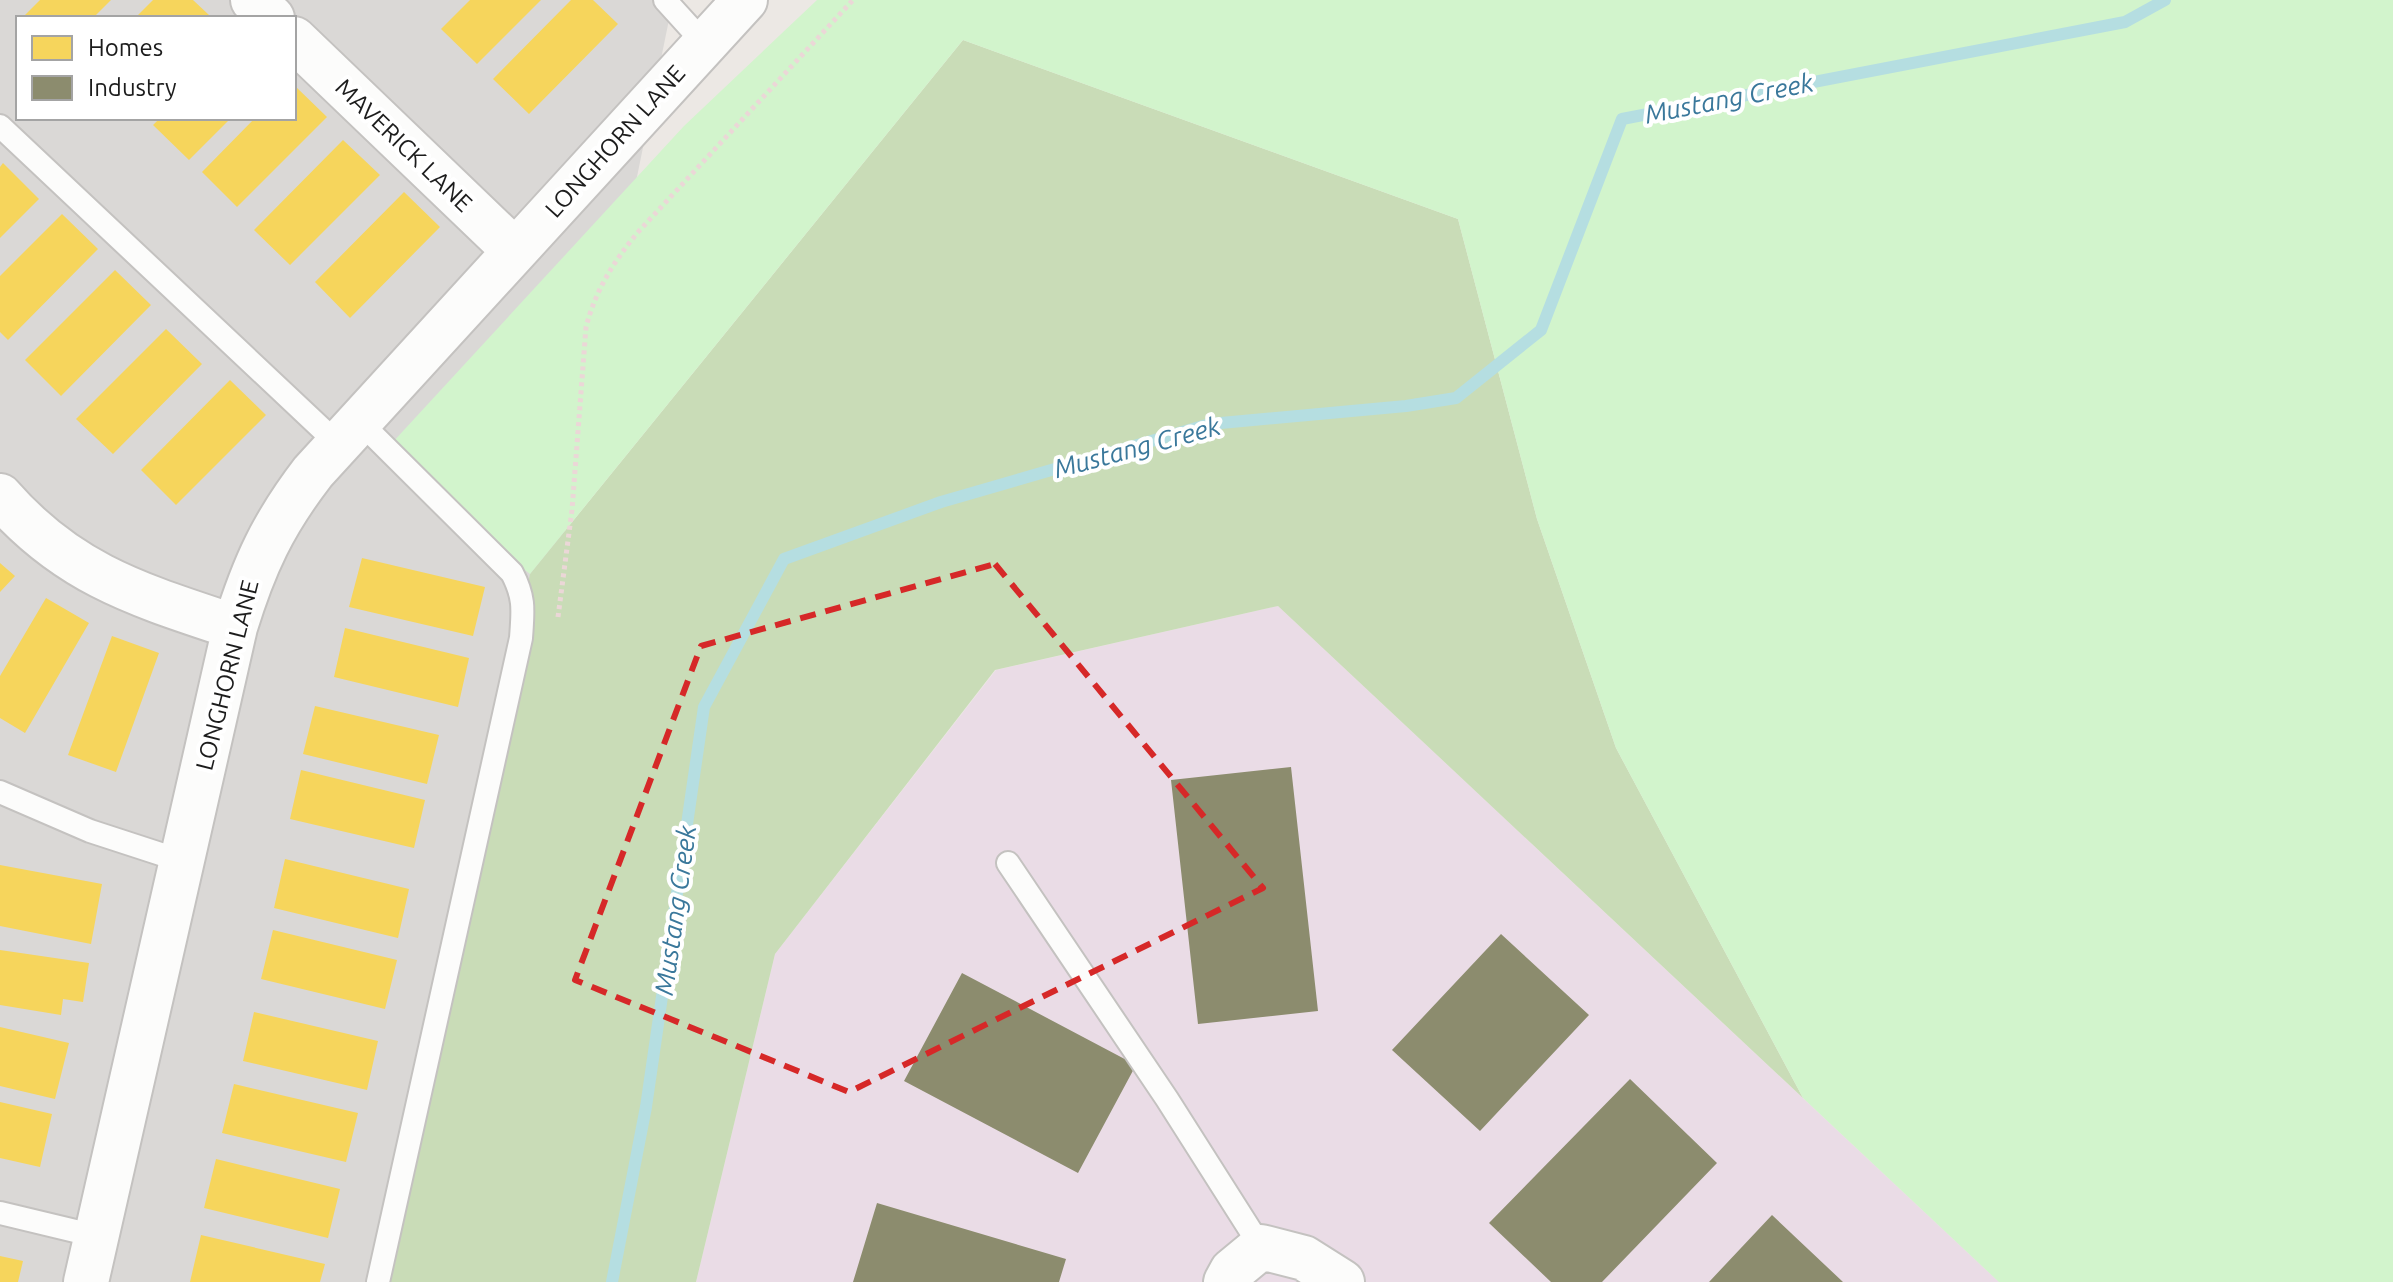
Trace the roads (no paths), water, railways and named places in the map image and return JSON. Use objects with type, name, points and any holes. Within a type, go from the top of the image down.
[{"type":"street","points":[[253,0],[270,16]]},
{"type":"street","name":"LONGHORN LANE","points":[[86,1282],[235,627],[264,545],[295,495],[745,0]]},
{"type":"street","name":"MAVERICK LANE","points":[[296,41],[515,251]]},
{"type":"street","points":[[0,496],[23,522],[71,561],[134,593],[235,627]]},
{"type":"street","points":[[1226,1282],[1232,1271],[1261,1247],[1304,1258],[1342,1282]]},
{"type":"lane","points":[[665,0],[704,43]]},
{"type":"lane","points":[[0,126],[349,434],[512,573],[523,593],[521,638],[378,1282]]},
{"type":"lane","points":[[0,792],[90,831],[182,861]]},
{"type":"lane","points":[[1008,863],[1167,1099],[1261,1247]]},
{"type":"lane","points":[[0,1213],[96,1236]]},
{"type":"waterway","name":"Mustang Creek","points":[[612,1282],[646,1107],[704,707],[784,559],[941,502],[1210,424],[1406,406],[1456,398],[1541,330],[1622,119],[2125,22],[2165,0]]}]
